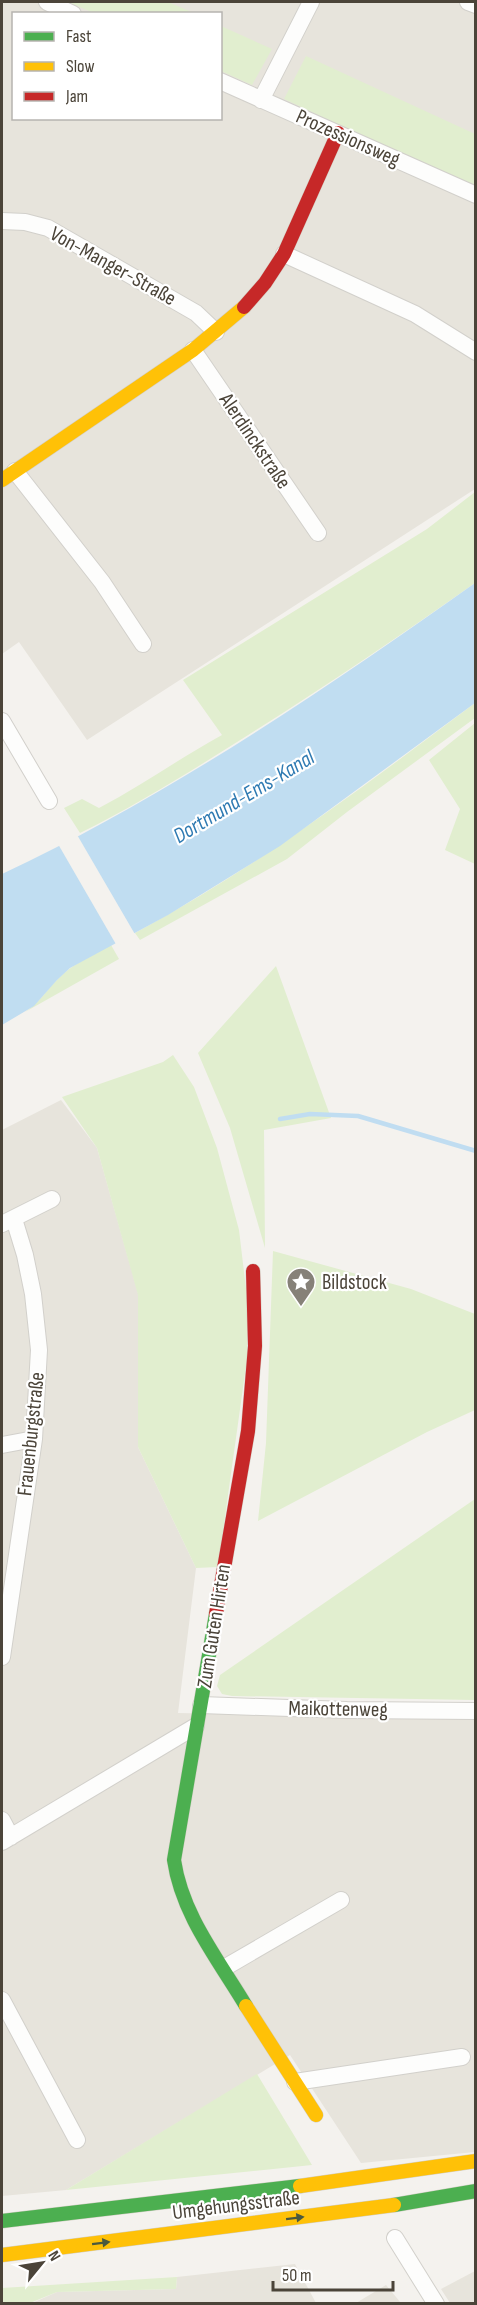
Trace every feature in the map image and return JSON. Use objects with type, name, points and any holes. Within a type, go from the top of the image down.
[{"type":"main road","points":[[8,475],[193,350],[244,308],[265,283],[284,254],[338,133]]},
{"type":"main road","name":"Zum Guten Hirten","points":[[253,1271],[255,1346],[248,1431],[213,1621],[174,1860],[176,1879],[188,1911],[316,2115]]},
{"type":"main road","name":"Umgehungsstraße","points":[[2,2221],[234,2195],[476,2161]]},
{"type":"main road","name":"Umgehungsstraße","points":[[2,2255],[388,2206],[476,2192]]},
{"type":"street","points":[[46,2],[68,12]]},
{"type":"street","points":[[261,100],[310,2]]},
{"type":"street","points":[[468,2],[476,5]]},
{"type":"street","name":"Prozessionsweg","points":[[222,82],[476,195]]},
{"type":"street","name":"Von-Manger-Straße","points":[[2,221],[25,222],[48,228],[196,313],[216,332]]},
{"type":"street","points":[[284,254],[415,314],[476,352]]},
{"type":"street","name":"Alerdinckstraße","points":[[193,350],[318,533]]},
{"type":"street","points":[[8,475],[102,582],[143,644]]},
{"type":"street","points":[[2,721],[49,801]]},
{"type":"street","name":"Frauenburgstraße","points":[[2,1652],[34,1439],[39,1350],[33,1294],[25,1255],[8,1222],[52,1199]]},
{"type":"street","points":[[2,1445],[34,1439]]},
{"type":"street","name":"Maikottenweg","points":[[201,1705],[476,1711]]},
{"type":"street","points":[[2,1820],[6,1839],[196,1726]]},
{"type":"street","points":[[224,1968],[342,1900]]},
{"type":"street","points":[[2,2000],[77,2140]]},
{"type":"street","points":[[295,2082],[462,2057]]},
{"type":"street","points":[[395,2238],[436,2304]]},
{"type":"shaded area","points":[[2,2],[475,2],[475,489],[87,740],[19,642],[2,654]]},
{"type":"shaded area","points":[[61,1100],[97,1148],[138,1293],[138,1447],[196,1568],[178,1713],[475,1719],[475,2152],[361,2163],[290,2055],[66,2190],[2,2196],[2,1130]]},
{"type":"shaded area","points":[[295,2264],[316,2303],[30,2304],[57,2292],[176,2289],[177,2277]]},
{"type":"shaded area","points":[[475,2271],[475,2303],[450,2303],[441,2289]]},
{"type":"shaded area","points":[[386,2285],[401,2303],[356,2303]]},
{"type":"green space","points":[[68,2],[168,2],[192,12],[92,12]]},
{"type":"green space","points":[[222,26],[272,49],[252,85],[222,71]]},
{"type":"green space","points":[[306,56],[475,134],[475,188],[284,99]]},
{"type":"green space","points":[[475,492],[475,583],[361,662],[245,737],[143,799],[80,833],[64,808],[82,799],[99,808],[222,735],[183,680],[427,529]]},
{"type":"green space","points":[[475,703],[475,718],[287,859],[140,940],[135,933],[224,881],[310,824]]},
{"type":"green space","points":[[475,723],[475,864],[445,850],[460,809],[429,760]]},
{"type":"green space","points":[[111,945],[119,959],[25,1012],[67,970]]},
{"type":"green space","points":[[276,966],[331,1118],[264,1130],[265,1248],[230,1128],[198,1053]]},
{"type":"green space","points":[[173,1055],[194,1087],[217,1148],[239,1230],[247,1297],[247,1359],[218,1567],[196,1568],[138,1447],[138,1295],[97,1148],[62,1097],[163,1062]]},
{"type":"green space","points":[[273,1251],[411,1289],[475,1314],[475,1410],[427,1432],[258,1521],[266,1443]]},
{"type":"green space","points":[[475,1499],[475,1700],[222,1694],[217,1686],[220,1675]]},
{"type":"green space","points":[[257,2074],[312,2165],[66,2190]]},
{"type":"green space","points":[[177,2277],[176,2289],[57,2292],[30,2303],[2,2303],[2,2288]]},
{"type":"water","name":"Dortmund-Ems-Kanal","points":[[475,583],[475,703],[280,846],[168,915],[70,968],[34,1006],[2,1025],[2,874],[64,844],[185,776],[304,701]]},
{"type":"pier","points":[[76,833],[136,936],[117,946],[58,844]]},
{"type":"waterway","points":[[280,1119],[310,1114],[358,1116],[476,1151]]},
{"type":"traffic: fast","points":[[216,1614],[174,1860],[178,1880],[193,1918],[246,2006]]},
{"type":"traffic: fast","points":[[2,2221],[300,2186]]},
{"type":"traffic: fast","points":[[394,2205],[476,2191]]},
{"type":"traffic: slow","points":[[2,480],[193,350],[244,307]]},
{"type":"traffic: slow","points":[[246,2006],[316,2115]]},
{"type":"traffic: slow","points":[[300,2186],[476,2161]]},
{"type":"traffic: slow","points":[[2,2255],[394,2205]]},
{"type":"traffic: jam","points":[[244,307],[265,283],[284,254],[338,133]]},
{"type":"traffic: jam","points":[[216,1614],[248,1431],[255,1346],[253,1271]]},
{"type":"place","name":"Bildstock","points":[[301,1308]]}]
